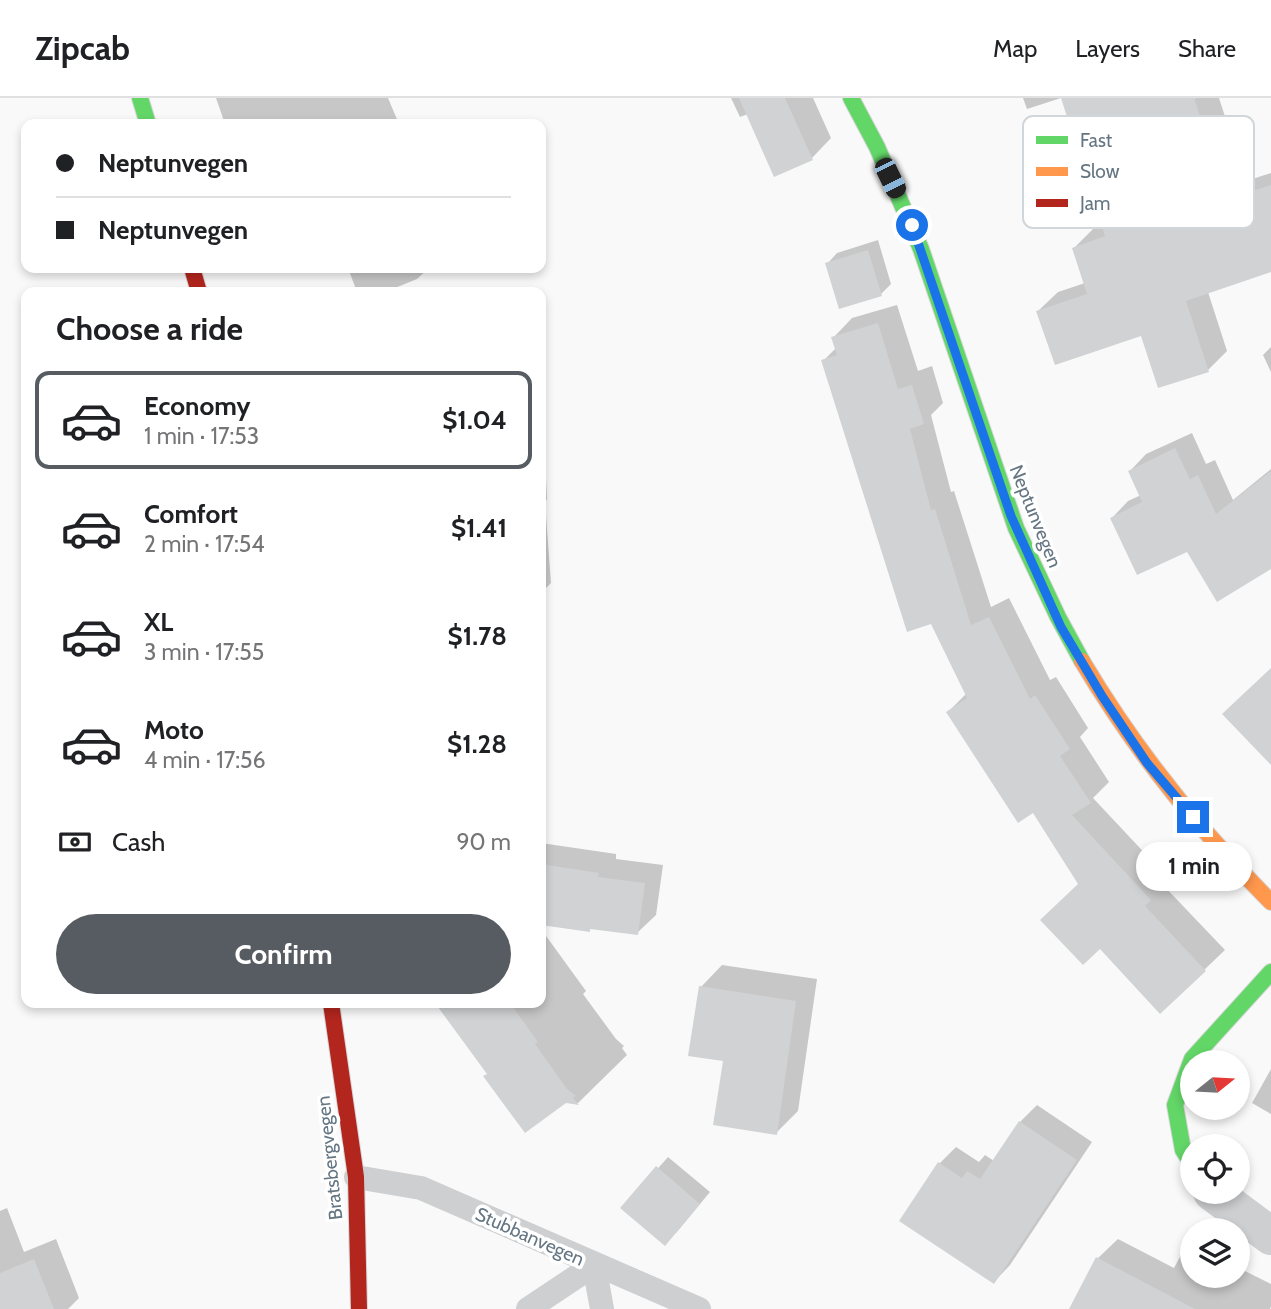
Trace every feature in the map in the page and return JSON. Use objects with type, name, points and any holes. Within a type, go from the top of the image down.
[{"type":"street","points":[[140,98],[146,119]]},
{"type":"street","name":"Neptunvegen","points":[[851,98],[912,225],[1011,516],[1061,627],[1102,696],[1147,763],[1271,902]]},
{"type":"street","points":[[1180,1134],[1175,1105],[1192,1059],[1271,972]]},
{"type":"street","name":"Bratsbergvegen","points":[[332,1008],[356,1177],[359,1309]]},
{"type":"street","points":[[1228,1204],[1271,1236]]},
{"type":"lane","name":"Stubbanvegen","points":[[356,1177],[421,1188],[699,1309]]},
{"type":"lane","points":[[528,1309],[594,1265],[602,1309]]},
{"type":"building","points":[[739,98],[785,98],[813,160],[774,177]]},
{"type":"building","points":[[1061,98],[1194,98],[1200,116],[1067,116]]},
{"type":"building","points":[[1271,185],[1271,272],[1186,301],[1209,372],[1158,388],[1141,336],[1055,365],[1036,311],[1087,294],[1072,248],[1105,236],[1102,228],[1254,228],[1254,190]]},
{"type":"building","points":[[868,250],[882,296],[839,309],[825,263]]},
{"type":"building","points":[[878,323],[898,389],[912,385],[924,424],[910,429],[931,510],[935,509],[971,625],[989,617],[1030,699],[1035,695],[1070,749],[1060,756],[1091,803],[1072,815],[1151,900],[1145,906],[1206,971],[1160,1014],[1100,949],[1083,965],[1040,920],[1078,884],[1033,813],[1018,823],[946,712],[967,698],[931,624],[907,632],[821,360],[837,355],[831,337]]},
{"type":"building","points":[[1175,448],[1190,479],[1198,475],[1216,514],[1271,471],[1271,569],[1217,602],[1187,552],[1137,575],[1110,518],[1142,502],[1128,471]]},
{"type":"building","points":[[1271,668],[1271,765],[1222,714]]},
{"type":"building","points":[[546,865],[599,873],[598,877],[645,883],[638,935],[590,929],[590,932],[546,926]]},
{"type":"building","points":[[699,986],[796,1001],[777,1135],[713,1125],[723,1061],[688,1056]]},
{"type":"building","points":[[439,1008],[514,1008],[538,1042],[535,1044],[567,1089],[576,1096],[573,1098],[579,1105],[566,1103],[525,1133],[483,1076],[487,1074]]},
{"type":"building","points":[[1019,1121],[1077,1160],[994,1284],[899,1221],[938,1162],[962,1178],[967,1171],[980,1179]]},
{"type":"building","points":[[656,1166],[700,1204],[665,1246],[620,1208]]},
{"type":"building","points":[[1096,1257],[1195,1309],[1069,1309]]},
{"type":"building","points":[[34,1259],[54,1309],[0,1309],[0,1273]]},
{"type":"traffic: fast","points":[[140,98],[146,119]]},
{"type":"traffic: fast","points":[[851,98],[877,147],[921,249],[1016,528],[1082,661]]},
{"type":"traffic: fast","points":[[1180,1134],[1175,1105],[1192,1059],[1271,972]]},
{"type":"traffic: slow","points":[[1082,661],[1102,694],[1169,788],[1218,846],[1271,902]]},
{"type":"traffic: jam","points":[[193,273],[198,287]]},
{"type":"traffic: jam","points":[[332,1008],[356,1177],[359,1309]]},
{"type":"route","points":[[912,225],[1011,516],[1061,627],[1102,696],[1147,763],[1193,817]]}]
